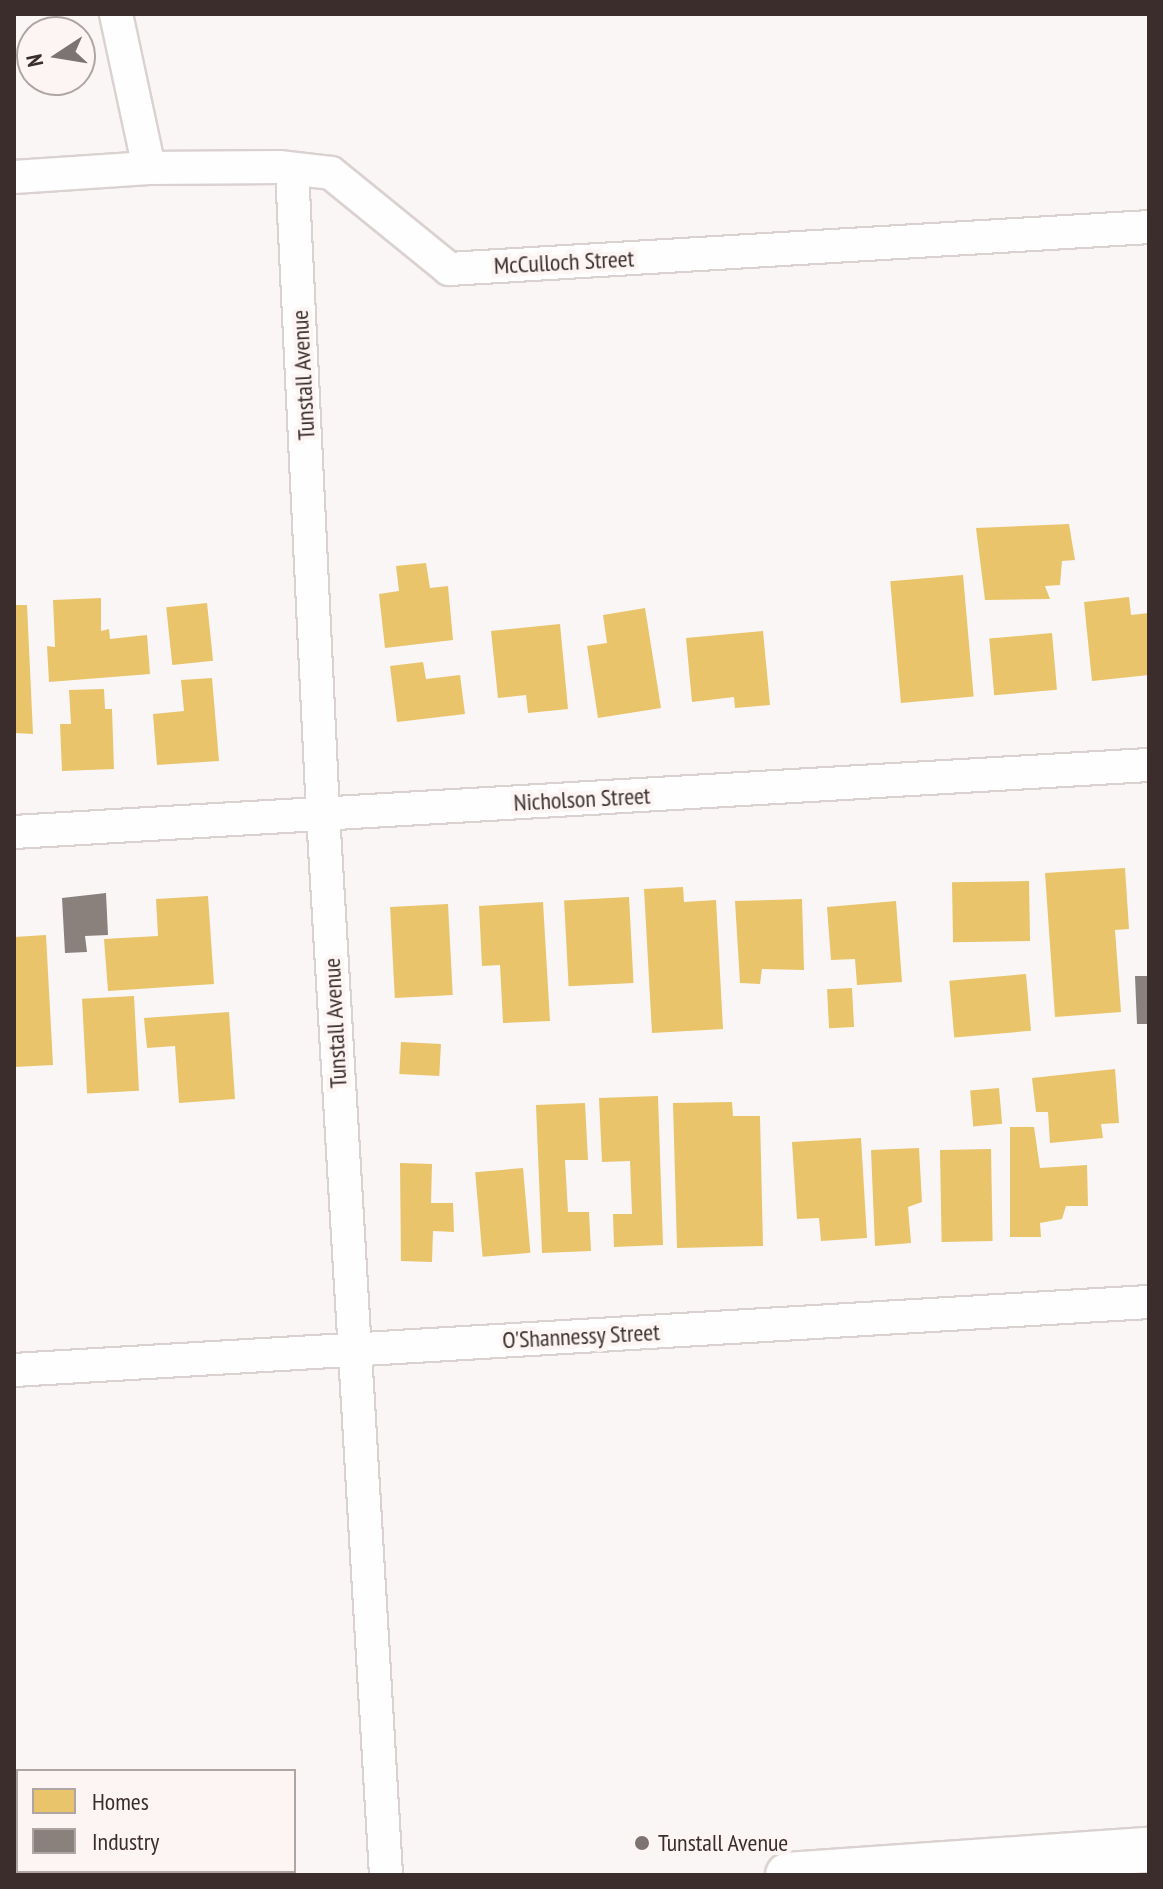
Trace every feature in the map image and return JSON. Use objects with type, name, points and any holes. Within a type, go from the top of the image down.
[{"type":"highway","points":[[788,1875],[868,1872],[1149,1850]]},
{"type":"street","points":[[116,14],[149,168]]},
{"type":"street","name":"McCulloch Street","points":[[14,177],[149,168],[331,173],[449,269],[1149,227]]},
{"type":"street","name":"Tunstall Avenue","points":[[292,170],[323,814],[386,1875]]},
{"type":"street","name":"Nicholson Street","points":[[14,832],[1149,765]]},
{"type":"street","name":"O'Shannessy Street","points":[[14,1370],[1149,1302]]},
{"type":"building: Homes","points":[[1069,524],[1075,560],[1062,561],[1060,585],[1045,586],[1050,599],[985,600],[976,528]]},
{"type":"building: Homes","points":[[426,563],[430,588],[448,586],[453,640],[385,648],[379,594],[399,591],[396,566]]},
{"type":"building: Homes","points":[[963,575],[974,697],[901,703],[890,581]]},
{"type":"building: Homes","points":[[1129,597],[1131,615],[1149,613],[1149,675],[1092,681],[1084,602]]},
{"type":"building: Homes","points":[[101,598],[101,631],[109,629],[110,639],[147,635],[150,674],[49,682],[47,646],[55,647],[53,600]]},
{"type":"building: Homes","points":[[207,603],[213,661],[172,665],[166,607]]},
{"type":"building: Homes","points":[[14,605],[27,605],[33,734],[14,733]]},
{"type":"building: Homes","points":[[645,608],[661,708],[598,718],[587,646],[607,643],[603,615]]},
{"type":"building: Homes","points":[[560,624],[568,709],[528,713],[526,695],[498,698],[491,631]]},
{"type":"building: Homes","points":[[763,631],[770,705],[735,708],[734,697],[692,702],[686,638]]},
{"type":"building: Homes","points":[[1052,633],[1057,690],[994,695],[989,638]]},
{"type":"building: Homes","points":[[423,662],[426,679],[460,675],[465,714],[397,722],[390,666]]},
{"type":"building: Homes","points":[[212,678],[219,761],[157,765],[153,714],[184,711],[181,680]]},
{"type":"building: Homes","points":[[104,689],[105,709],[112,709],[114,769],[62,771],[60,724],[71,724],[69,690]]},
{"type":"building: Homes","points":[[1125,868],[1129,929],[1115,930],[1121,1012],[1055,1017],[1045,873]]},
{"type":"building: Homes","points":[[1029,881],[1030,941],[953,942],[952,882]]},
{"type":"building: Homes","points":[[683,887],[684,902],[716,900],[723,1029],[652,1033],[644,889]]},
{"type":"building: Homes","points":[[208,896],[214,984],[108,991],[104,939],[158,936],[156,899]]},
{"type":"building: Homes","points":[[629,897],[634,983],[569,986],[564,900]]},
{"type":"building: Homes","points":[[802,899],[804,970],[762,969],[760,984],[740,983],[735,901]]},
{"type":"building: Homes","points":[[896,901],[902,982],[857,985],[855,959],[831,960],[827,907]]},
{"type":"building: Homes","points":[[543,902],[550,1021],[503,1023],[500,965],[482,966],[479,906]]},
{"type":"building: Homes","points":[[448,904],[453,995],[395,998],[390,907]]},
{"type":"building: Homes","points":[[46,935],[53,1065],[14,1067],[14,937]]},
{"type":"building: Homes","points":[[1026,974],[1031,1031],[954,1037],[949,981]]},
{"type":"building: Homes","points":[[852,988],[854,1027],[829,1028],[827,989]]},
{"type":"building: Homes","points":[[134,996],[139,1091],[87,1094],[82,999]]},
{"type":"building: Homes","points":[[229,1012],[235,1099],[179,1103],[175,1046],[147,1048],[144,1018]]},
{"type":"building: Homes","points":[[401,1042],[441,1044],[439,1076],[399,1074]]},
{"type":"building: Homes","points":[[1115,1069],[1119,1123],[1101,1124],[1103,1138],[1050,1143],[1048,1112],[1036,1112],[1032,1078]]},
{"type":"building: Homes","points":[[999,1088],[1002,1124],[973,1126],[970,1091]]},
{"type":"building: Homes","points":[[658,1096],[663,1245],[614,1247],[613,1214],[632,1214],[630,1161],[602,1162],[599,1098]]},
{"type":"building: Homes","points":[[732,1102],[733,1116],[760,1116],[763,1246],[677,1248],[673,1103]]},
{"type":"building: Homes","points":[[585,1103],[588,1160],[565,1160],[568,1212],[589,1212],[591,1251],[542,1253],[536,1105]]},
{"type":"building: Homes","points":[[1010,1127],[1034,1127],[1040,1168],[1087,1165],[1088,1206],[1066,1206],[1062,1219],[1040,1223],[1041,1237],[1010,1237]]},
{"type":"building: Homes","points":[[861,1138],[867,1238],[821,1241],[819,1218],[797,1219],[792,1142]]},
{"type":"building: Homes","points":[[919,1148],[922,1202],[908,1207],[911,1243],[875,1246],[871,1150]]},
{"type":"building: Homes","points":[[991,1149],[993,1241],[942,1242],[940,1150]]},
{"type":"building: Homes","points":[[400,1163],[432,1164],[431,1203],[453,1203],[454,1232],[433,1231],[432,1262],[401,1261]]},
{"type":"building: Homes","points":[[523,1168],[530,1253],[483,1257],[475,1172]]},
{"type":"building: Industry","points":[[106,893],[108,935],[85,936],[87,952],[65,953],[62,898]]},
{"type":"building: Industry","points":[[1135,976],[1149,976],[1149,1024],[1137,1024]]},
{"type":"place","name":"Tunstall Avenue","points":[[642,1843]]}]
